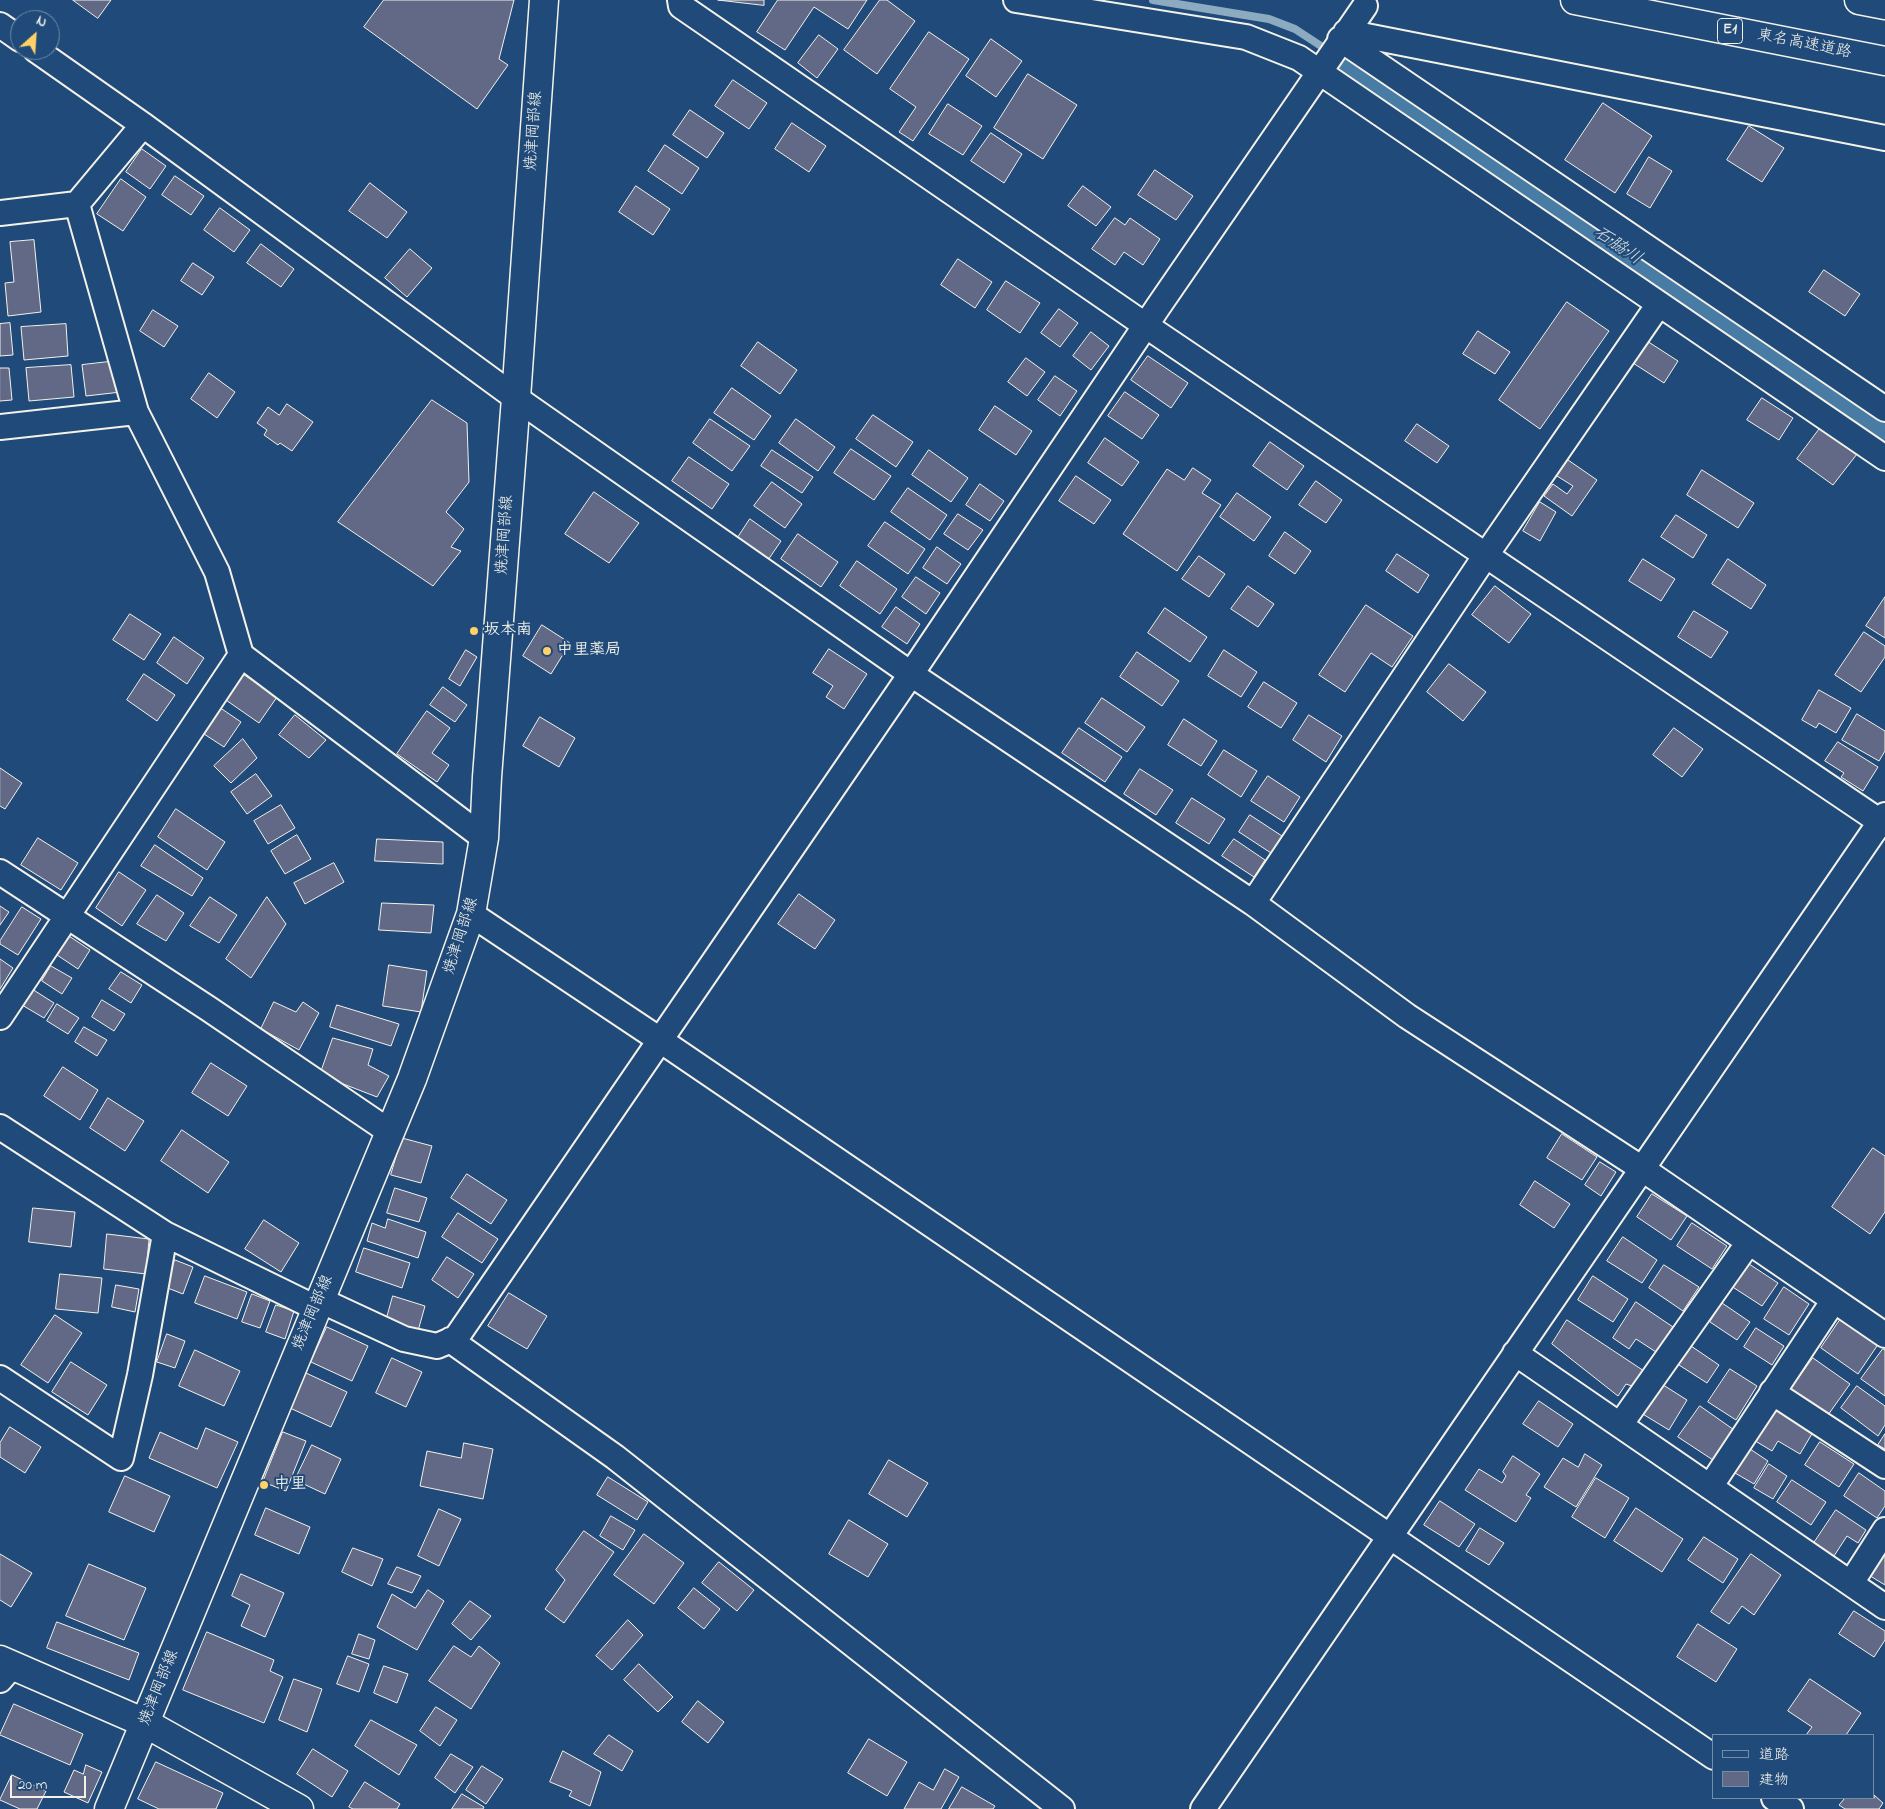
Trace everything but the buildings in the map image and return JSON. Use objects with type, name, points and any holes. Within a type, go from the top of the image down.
[{"type":"main road","name":"焼津岡部線","points":[[109,1809],[412,1080],[472,914],[484,838],[544,0]]},
{"type":"main road","name":"東名高速道路","points":[[1575,0],[1885,61]]},
{"type":"main road","points":[[1859,0],[1885,6]]},
{"type":"main road","points":[[4,1669],[145,1723],[298,1809]]},
{"type":"street","points":[[680,0],[681,6],[1145,325],[1883,820],[1641,1168],[1203,1809]]},
{"type":"street","points":[[1016,0],[1246,37],[1299,58],[1320,70],[1885,458]]},
{"type":"street","points":[[0,1127],[165,1234],[318,1304],[404,1340],[436,1346],[456,1338],[911,674],[1145,325],[1365,6]]},
{"type":"street","points":[[1343,36],[1885,138]]},
{"type":"street","points":[[1343,36],[1885,409]]},
{"type":"street","points":[[50,60],[143,125],[516,398],[911,674],[1253,903],[1407,1016],[1641,1168],[1885,1335]]},
{"type":"street","points":[[0,213],[77,204],[143,125]]},
{"type":"street","points":[[77,204],[136,412],[217,572],[241,654],[484,838]]},
{"type":"street","points":[[1253,903],[1486,555],[1659,304]]},
{"type":"street","points":[[0,427],[136,412]]},
{"type":"street","points":[[0,1017],[241,654]]},
{"type":"street","points":[[0,872],[210,1009],[390,1132]]},
{"type":"street","points":[[472,914],[1712,1756]]},
{"type":"street","points":[[0,1378],[121,1458],[140,1375],[165,1234]]},
{"type":"street","points":[[1620,1425],[1749,1242]]},
{"type":"street","points":[[1710,1486],[1834,1300]]},
{"type":"street","points":[[450,1340],[615,1457],[1062,1809]]},
{"type":"street","points":[[1515,1353],[1885,1607]]},
{"type":"street","points":[[1772,1392],[1885,1466]]},
{"type":"street","points":[[1851,1583],[1885,1530]]},
{"type":"street","points":[[1775,1799],[1790,1809]]},
{"type":"waterway","points":[[1153,0],[1269,19],[1295,29],[1350,65]]},
{"type":"waterway","name":"石脇川","points":[[1350,65],[1885,429]]},
{"type":"place","name":"坂本南","points":[[474,631]]},
{"type":"place","name":"中里薬局","points":[[547,651]]},
{"type":"place","name":"中里","points":[[264,1485]]}]
